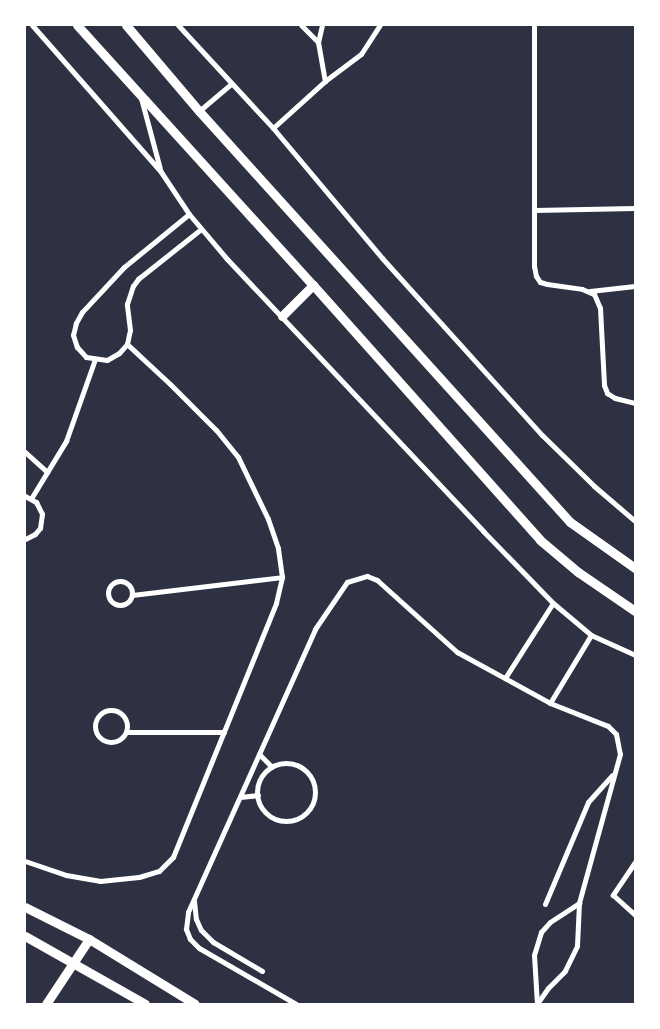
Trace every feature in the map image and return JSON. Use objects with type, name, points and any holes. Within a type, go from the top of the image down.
[{"type":"street","points":[[32,25],[161,172],[200,229],[363,405],[553,603],[591,634],[635,655]]},
{"type":"street","points":[[77,25],[141,98],[314,286],[540,540],[578,572],[635,611]]},
{"type":"street","points":[[126,25],[199,111],[570,522],[635,568]]},
{"type":"street","points":[[178,25],[273,128],[382,258],[542,435],[594,486],[635,521]]},
{"type":"street","points":[[301,25],[318,42]]},
{"type":"street","points":[[322,25],[318,42],[326,81]]},
{"type":"street","points":[[273,128],[326,81],[361,54],[380,25]]},
{"type":"street","points":[[534,25],[536,276],[540,282],[547,284],[589,291],[635,286]]},
{"type":"street","points":[[199,111],[231,84]]},
{"type":"street","points":[[141,98],[161,172]]},
{"type":"street","points":[[534,210],[635,208]]},
{"type":"street","points":[[189,214],[124,267],[82,312],[76,323],[73,335],[86,356],[95,360],[107,360],[119,353],[127,344],[130,330],[127,304],[133,286],[138,279],[200,229]]},
{"type":"street","points":[[282,316],[314,286]]},
{"type":"street","points":[[589,291],[598,300],[600,308],[604,385],[607,393],[615,398],[635,403]]},
{"type":"street","points":[[25,861],[66,875],[100,881],[139,877],[159,871],[173,857],[276,603],[282,577],[278,548],[268,519],[238,457],[216,430],[177,390],[127,344]]},
{"type":"street","points":[[32,497],[69,434],[73,416],[95,360]]},
{"type":"street","points":[[25,452],[47,472]]},
{"type":"street","points":[[25,496],[32,497],[40,507],[42,521],[35,534],[25,539]]},
{"type":"street","points":[[296,1004],[199,948],[190,939],[186,929],[188,912],[315,629],[347,582],[357,577],[367,576],[377,580],[457,652],[550,703],[608,726],[616,734],[620,754],[579,903],[577,946],[572,959],[537,1004]]},
{"type":"street","points":[[132,595],[282,577]]},
{"type":"street","points":[[122,581],[131,587],[132,595],[128,602],[121,605],[110,600],[108,592],[111,585],[122,581]]},
{"type":"street","points":[[505,678],[553,603]]},
{"type":"street","points":[[550,703],[591,634]]},
{"type":"street","points":[[126,732],[126,721],[120,713],[104,712],[97,719],[95,729],[104,741],[115,742],[126,732],[224,732]]},
{"type":"street","points":[[259,754],[272,767]]},
{"type":"street","points":[[288,762],[303,768],[314,781],[315,798],[312,806],[301,817],[285,821],[270,815],[264,810],[258,795],[260,779],[272,767],[288,762]]},
{"type":"street","points":[[545,904],[588,802],[614,773]]},
{"type":"street","points":[[240,797],[258,795]]},
{"type":"street","points":[[635,862],[614,895],[635,915]]},
{"type":"street","points":[[194,900],[196,919],[201,930],[213,942],[262,971]]},
{"type":"street","points":[[537,1004],[534,954],[541,932],[550,922],[579,903]]},
{"type":"street","points":[[25,907],[89,940],[195,1004]]},
{"type":"street","points":[[25,936],[74,962],[145,1004]]},
{"type":"street","points":[[46,1004],[89,940]]}]
